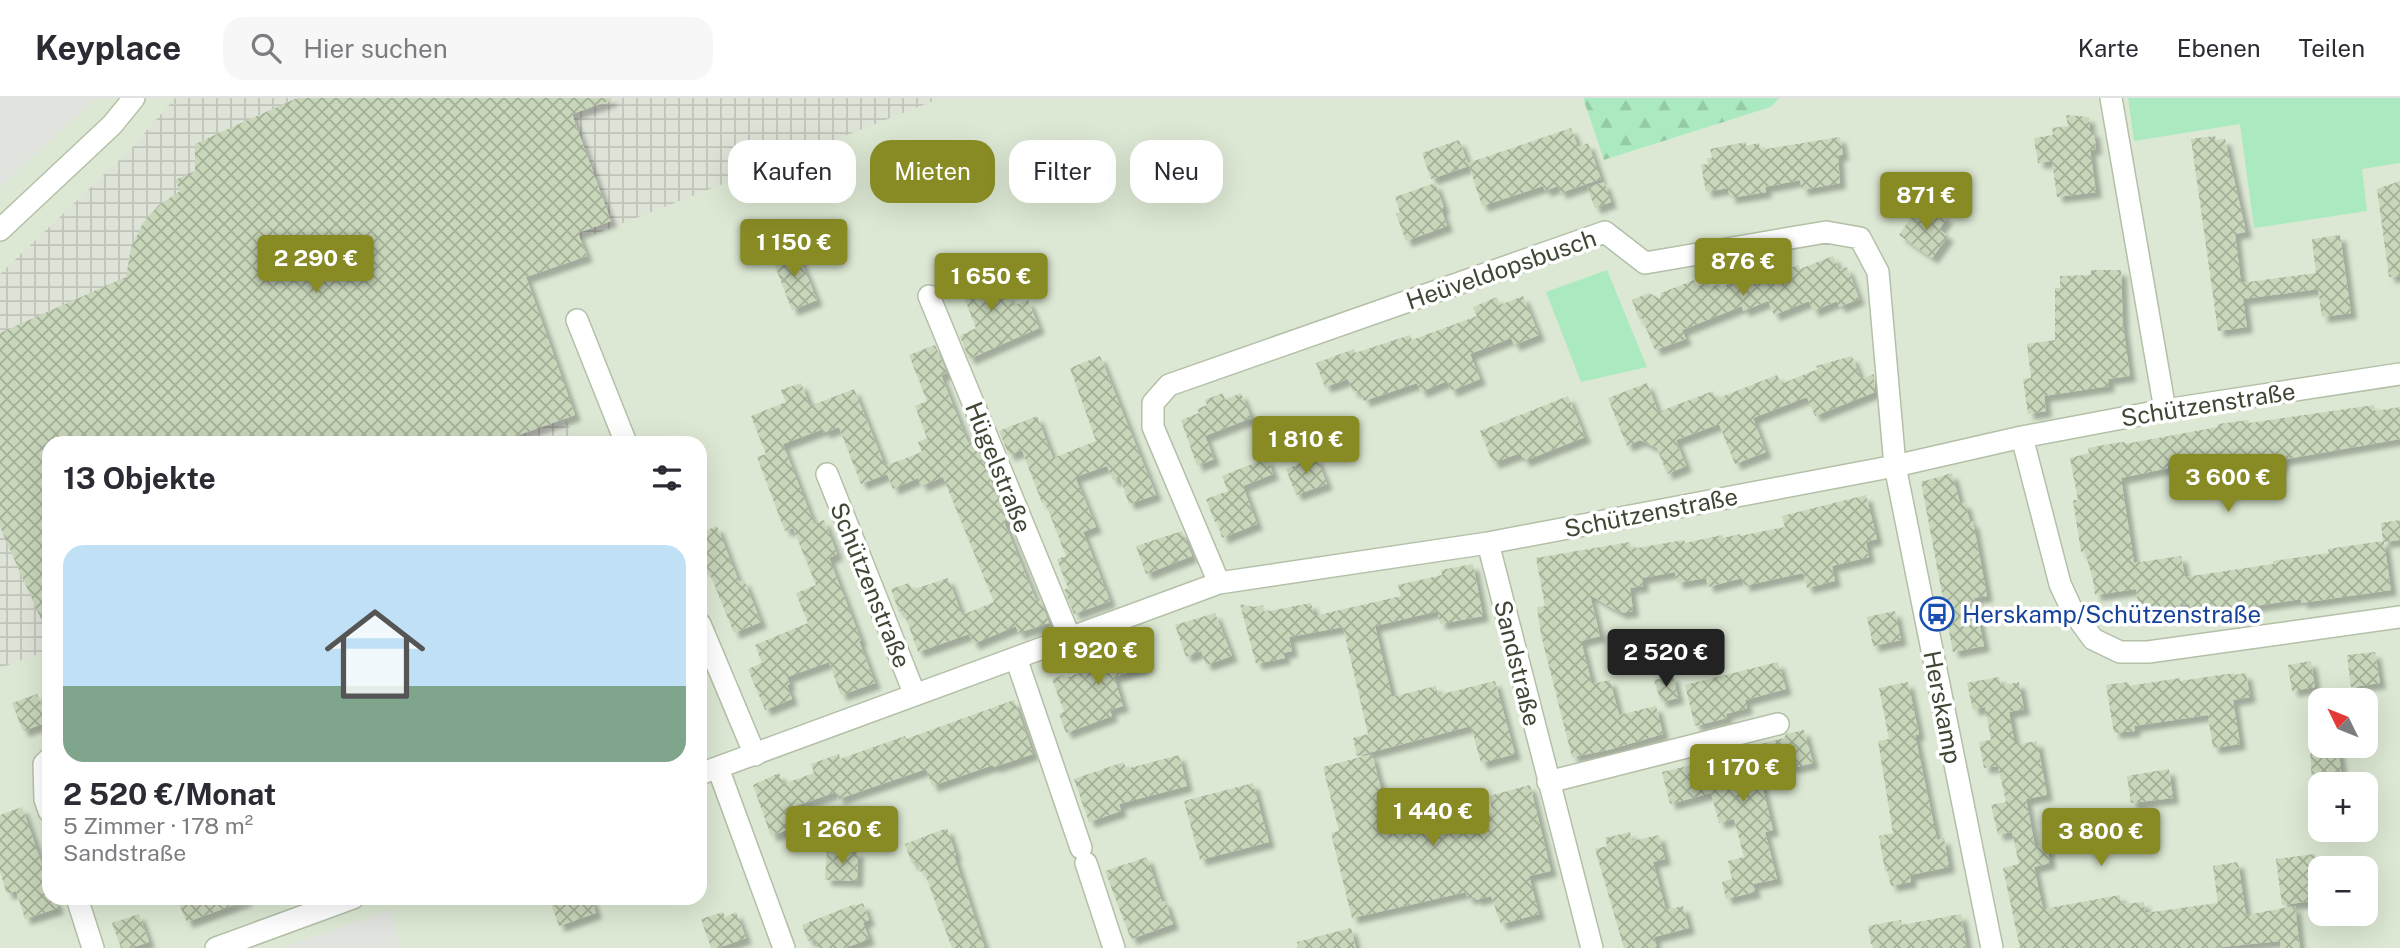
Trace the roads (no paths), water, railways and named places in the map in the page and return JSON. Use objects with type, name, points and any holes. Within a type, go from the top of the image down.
[{"type":"street","points":[[0,230],[112,125],[134,98]]},
{"type":"street","points":[[2111,98],[2165,410]]},
{"type":"street","name":"Heüveldopsbusch","points":[[1219,583],[1153,427],[1153,403],[1169,385],[1605,232],[1644,263],[1826,232],[1860,238],[1878,272],[1895,466]]},
{"type":"street","name":"Hügelstraße","points":[[929,296],[1070,638]]},
{"type":"street","points":[[577,320],[623,436]]},
{"type":"street","name":"Schützenstraße","points":[[709,771],[1219,583],[1488,543],[1895,466],[2022,437],[2165,410],[2400,374]]},
{"type":"street","points":[[2022,437],[2060,583],[2072,610],[2093,639],[2120,652],[2148,652],[2400,617]]},
{"type":"street","name":"Herskamp","points":[[1895,466],[1992,948]]},
{"type":"street","name":"Schützenstraße","points":[[827,474],[915,695]]},
{"type":"street","name":"Sandstraße","points":[[1488,543],[1592,948]]},
{"type":"street","points":[[707,641],[755,755]]},
{"type":"street","points":[[1016,658],[1114,948]]},
{"type":"street","points":[[1548,782],[1778,724]]},
{"type":"street","points":[[709,771],[784,948]]},
{"type":"street","points":[[79,905],[93,948]]},
{"type":"street","points":[[216,948],[334,905]]},
{"type":"place","name":"Herskamp/Schützenstraße","points":[[1937,614]]}]
